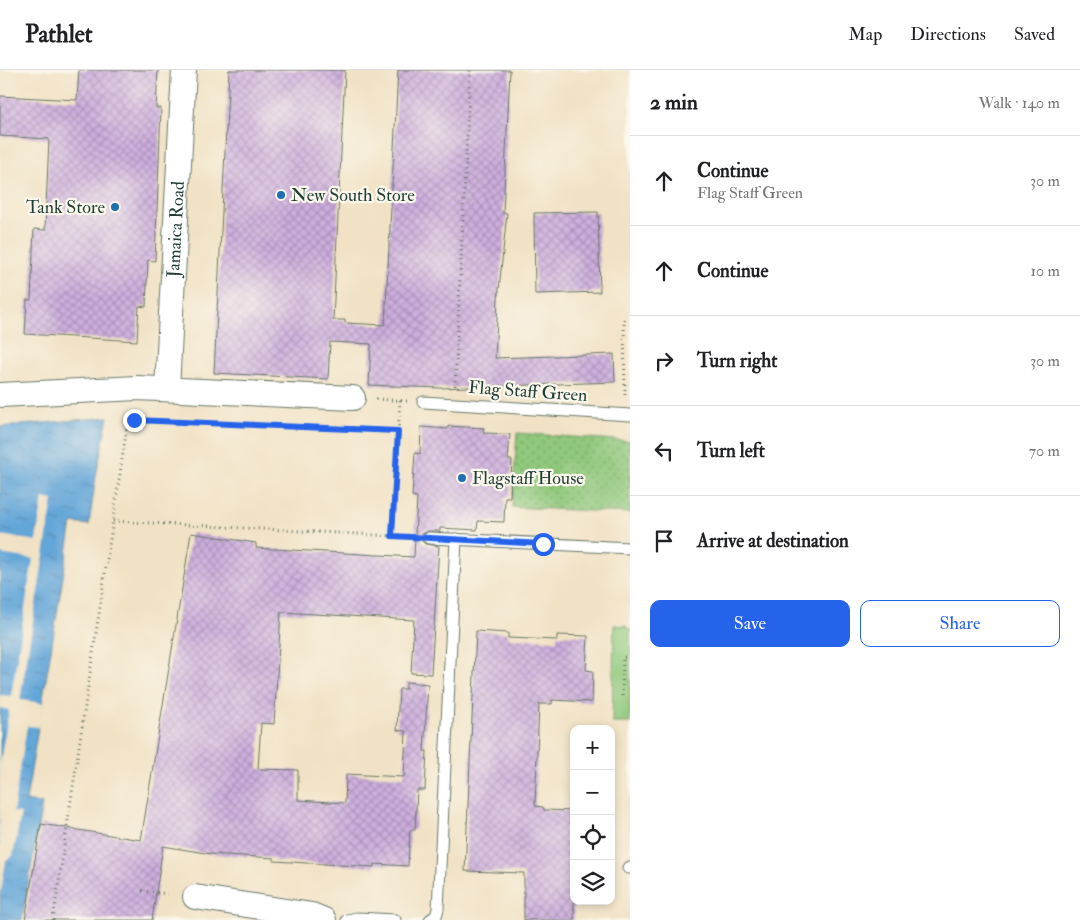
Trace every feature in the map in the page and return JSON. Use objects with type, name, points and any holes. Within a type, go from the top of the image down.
[{"type":"street","name":"Jamaica Road","points":[[167,389],[184,70]]},
{"type":"street","points":[[0,395],[111,388],[353,398]]},
{"type":"street","points":[[195,898],[312,915],[324,920]]},
{"type":"lane","name":"Flag Staff Green","points":[[423,402],[628,414]]},
{"type":"lane","points":[[429,538],[630,548]]},
{"type":"lane","points":[[430,920],[436,916],[438,909],[456,539]]},
{"type":"lane","points":[[347,920],[357,918],[395,920]]},
{"type":"path","points":[[454,404],[470,70]]},
{"type":"path","points":[[624,319],[628,414]]},
{"type":"path","points":[[392,536],[400,400]]},
{"type":"path","points":[[53,920],[128,420],[398,431]]},
{"type":"path","points":[[113,521],[429,538]]},
{"type":"path","points":[[622,696],[623,657],[630,658]]},
{"type":"path","points":[[142,891],[195,898]]},
{"type":"green space","points":[[517,433],[630,441],[630,513],[512,507]]},
{"type":"green space","points":[[614,625],[626,626],[630,630],[630,723],[612,723]]},
{"type":"water","points":[[108,417],[96,476],[89,525],[72,523],[26,801],[42,804],[22,920],[0,920],[0,427]]},
{"type":"pier","points":[[43,498],[53,500],[20,700],[43,703],[39,727],[27,726],[13,812],[21,813],[13,856],[6,861],[0,896],[0,762],[9,710],[0,708],[0,695],[11,696],[33,559],[0,554],[0,535],[36,541]]},
{"type":"building","name":"Tank Store","points":[[79,70],[158,70],[156,108],[161,108],[155,261],[148,260],[146,307],[139,306],[137,341],[25,334],[27,300],[31,300],[34,229],[45,230],[49,139],[0,136],[0,96],[77,100]]},
{"type":"building","points":[[229,70],[345,70],[333,320],[345,320],[345,323],[385,325],[398,70],[510,70],[503,213],[507,213],[498,299],[495,358],[614,354],[615,382],[440,388],[369,385],[371,344],[330,342],[328,379],[214,373]]},
{"type":"building","points":[[598,212],[600,292],[535,294],[534,213]]},
{"type":"building","points":[[448,426],[484,428],[483,433],[510,434],[508,460],[512,460],[510,497],[505,497],[504,522],[478,521],[477,530],[440,528],[440,531],[429,531],[422,534],[422,541],[425,544],[439,546],[431,674],[411,673],[414,620],[281,612],[274,724],[261,723],[258,769],[298,770],[298,800],[345,803],[346,774],[404,777],[406,731],[397,730],[399,689],[406,689],[406,682],[428,684],[424,751],[427,751],[425,790],[417,790],[415,830],[410,830],[408,866],[374,864],[374,867],[274,861],[274,858],[211,854],[163,846],[152,920],[25,920],[41,824],[141,840],[191,533],[256,543],[256,548],[414,557],[417,497],[412,496],[415,453],[420,454],[421,427],[448,429]]},
{"type":"building","points":[[476,631],[508,633],[508,638],[557,640],[557,635],[588,636],[586,670],[593,671],[592,702],[552,700],[552,704],[539,704],[535,806],[543,807],[544,810],[570,811],[570,905],[574,905],[574,920],[524,920],[524,873],[465,871]]},
{"type":"place","name":"New South Store","points":[[281,195]]},
{"type":"place","name":"Tank Store","points":[[115,207]]},
{"type":"place","name":"Flagstaff House","points":[[462,478]]},
{"type":"route","points":[[134,420],[398,431],[392,536],[543,544]]}]
